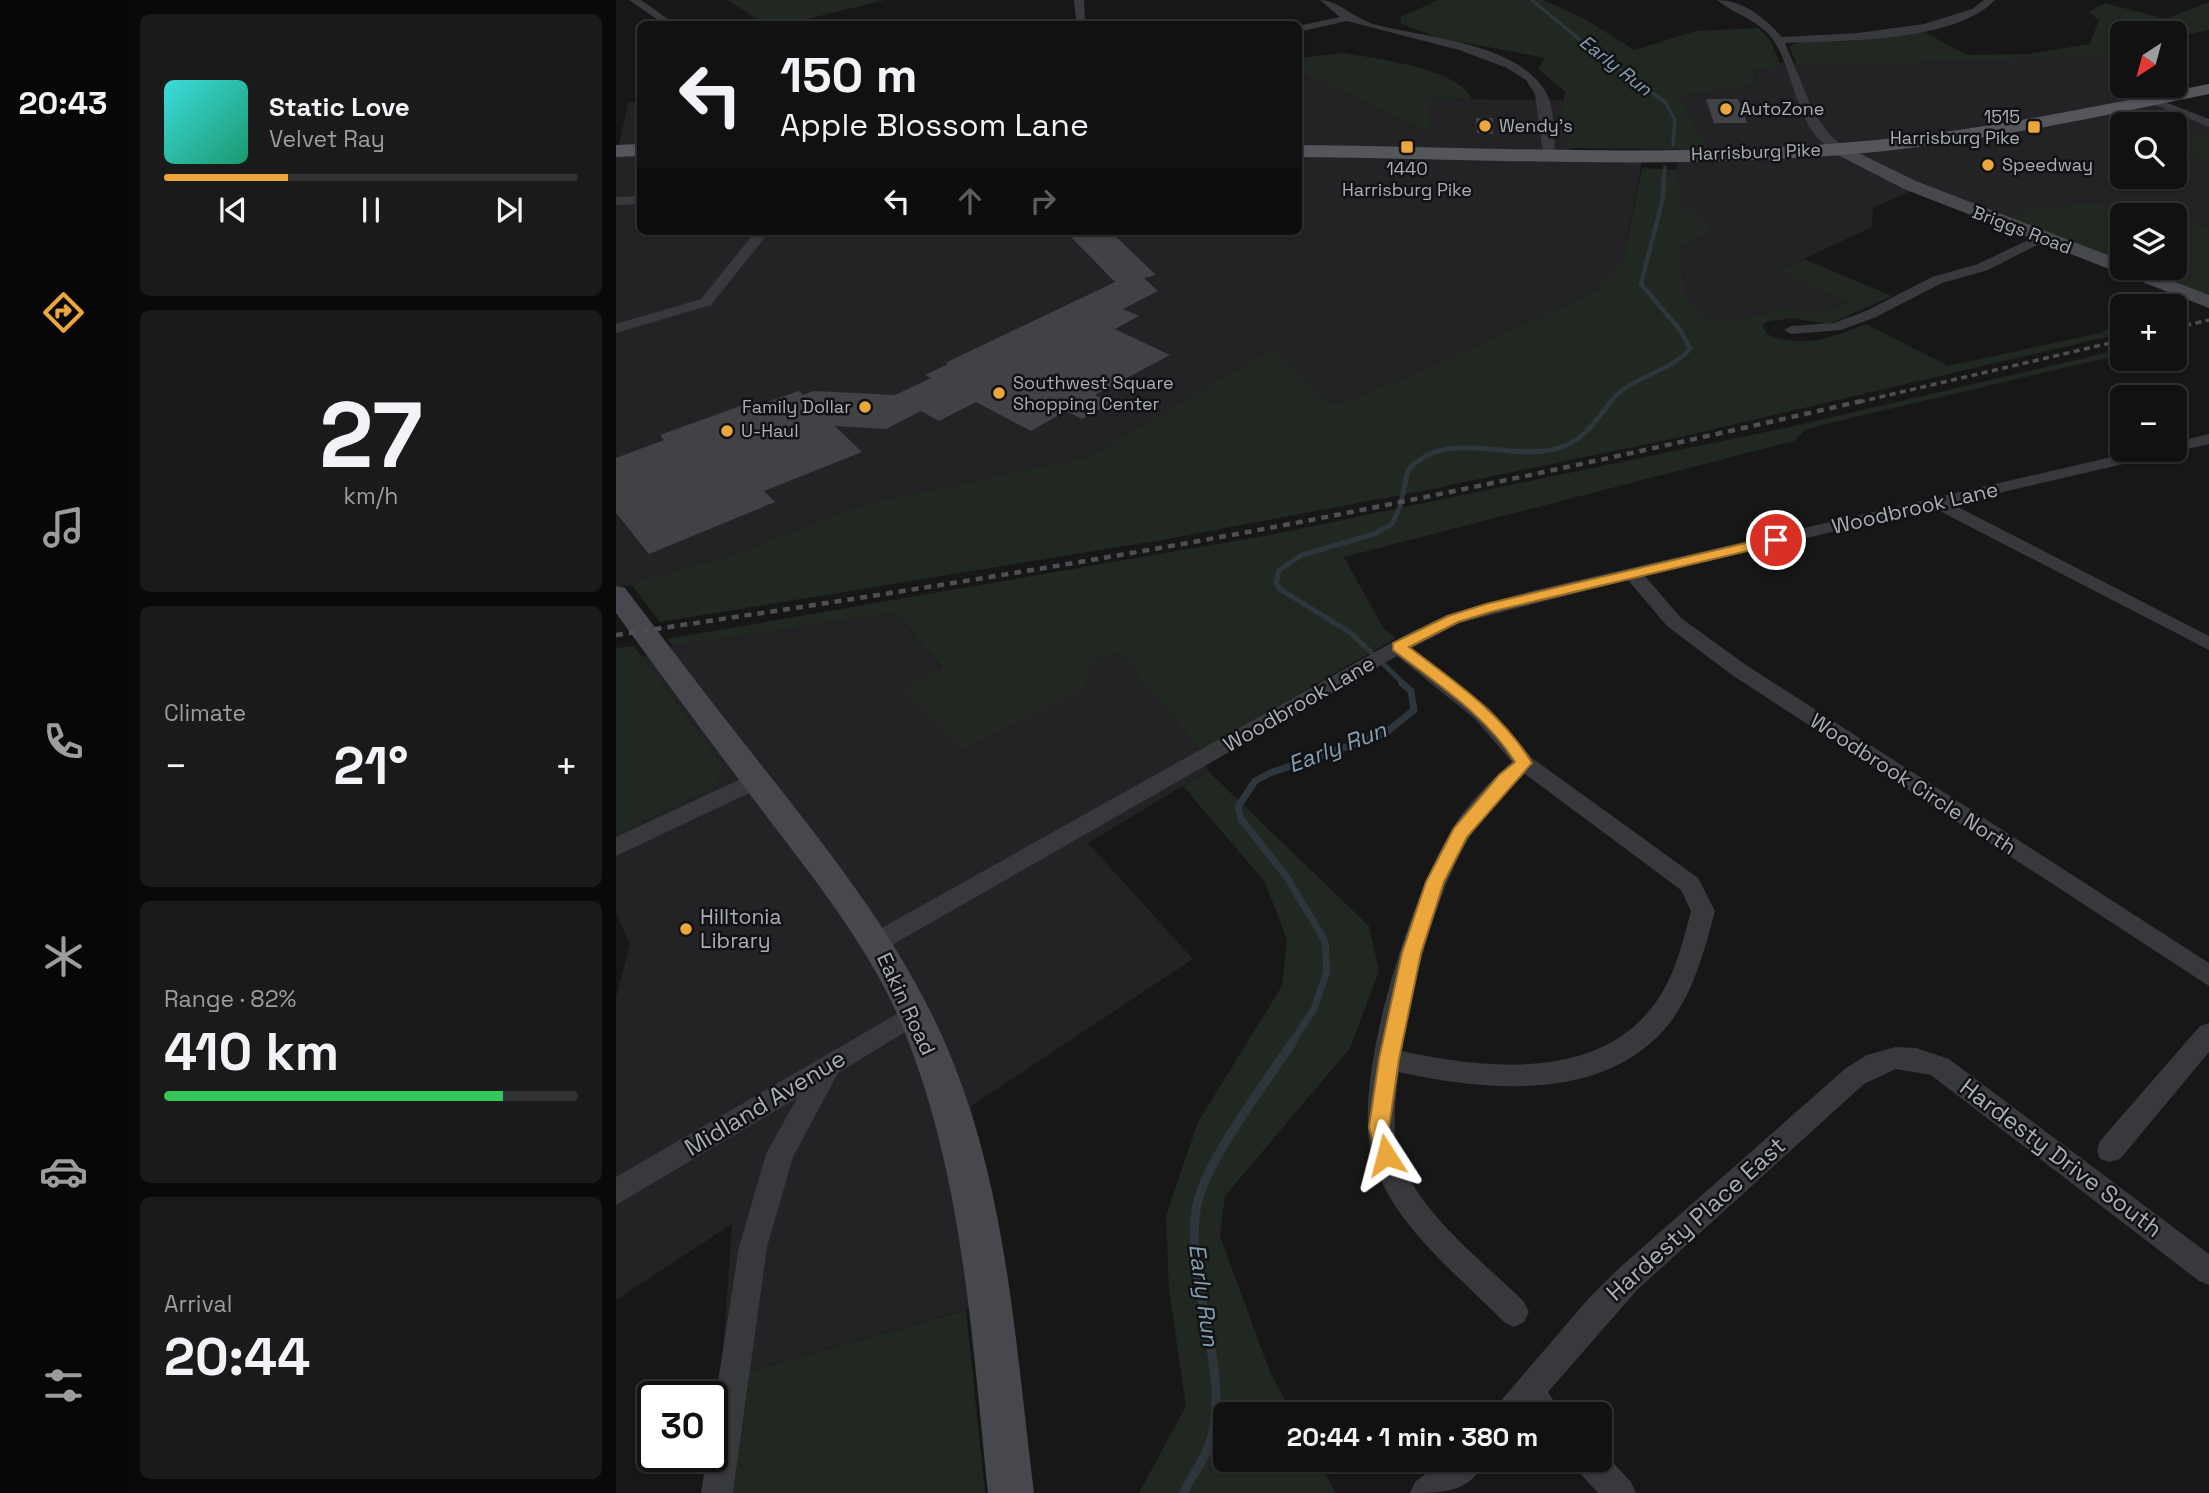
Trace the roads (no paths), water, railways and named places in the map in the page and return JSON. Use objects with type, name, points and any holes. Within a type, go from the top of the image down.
[{"type":"main road","name":"Harrisburg Pike","points":[[1302,151],[1706,154],[1840,149],[1933,138],[2209,89]]},
{"type":"main road","points":[[616,151],[637,150]]},
{"type":"street","points":[[634,0],[666,21]]},
{"type":"street","points":[[1064,0],[1080,0],[1081,19]]},
{"type":"street","points":[[1325,0],[1348,18],[1389,33],[1474,51],[1515,68],[1533,82],[1542,97],[1549,152]]},
{"type":"street","points":[[1722,0],[1759,19],[1779,40],[1807,111],[1826,138],[1840,149]]},
{"type":"street","points":[[1779,40],[1842,38],[1911,30],[1955,19],[1980,9],[1990,0]]},
{"type":"street","points":[[1734,5],[1746,2]]},
{"type":"street","points":[[1302,28],[1348,18]]},
{"type":"street","points":[[2152,100],[2209,123]]},
{"type":"street","name":"Briggs Road","points":[[1840,149],[1910,185],[2209,302]]},
{"type":"street","points":[[616,201],[637,201]]},
{"type":"street","points":[[616,329],[706,302],[760,235]]},
{"type":"street","points":[[1791,330],[1836,327],[1871,314],[1937,280],[1983,267],[2042,237]]},
{"type":"street","points":[[2187,444],[2209,439]]},
{"type":"street","name":"Woodbrook Lane","points":[[877,942],[1453,619],[1491,607],[2111,462]]},
{"type":"street","points":[[1937,503],[2209,644]]},
{"type":"street","name":"Woodbrook Circle North","points":[[1633,574],[1674,622],[1733,666],[2209,976]]},
{"type":"street","name":"Eakin Road","points":[[616,594],[833,878],[877,942],[915,1014],[941,1079],[963,1151],[974,1206],[1011,1493]]},
{"type":"street","points":[[1385,655],[1476,706],[1507,737],[1524,763],[1690,884],[1703,911],[1678,988],[1663,1013],[1630,1043],[1577,1066],[1516,1077],[1451,1072],[1389,1059]]},
{"type":"street","points":[[1514,1312],[1432,1227],[1397,1180],[1386,1155],[1379,1127],[1389,1059],[1411,953],[1435,882],[1460,833],[1505,779],[1524,763]]},
{"type":"street","points":[[616,847],[756,780]]},
{"type":"street","name":"Midland Avenue","points":[[616,1192],[915,1014]]},
{"type":"street","points":[[2110,1150],[2209,1034]]},
{"type":"street","name":"Hardesty Drive South","points":[[1907,1057],[1940,1067],[1959,1080],[2209,1271]]},
{"type":"street","name":"Hardesty Place East","points":[[1532,1402],[1599,1308],[1855,1076],[1879,1060],[1907,1057]]},
{"type":"street","points":[[718,1493],[744,1328],[753,1247],[763,1207],[780,1154],[828,1066]]},
{"type":"street","points":[[1426,1493],[1453,1472]]},
{"type":"street","points":[[1600,1472],[1620,1493]]},
{"type":"waterway","name":"Early Run","points":[[1532,0],[1586,45],[1666,103],[1675,120],[1673,145]]},
{"type":"waterway","name":"Early Run","points":[[1664,178],[1665,167]]},
{"type":"waterway","name":"Early Run","points":[[1612,400],[1629,386],[1671,364],[1690,349],[1681,331],[1641,284],[1663,198],[1664,176]]},
{"type":"waterway","name":"Early Run","points":[[1404,684],[1351,633],[1280,589],[1276,583],[1279,570],[1302,555],[1374,534],[1392,524],[1400,507],[1408,470],[1426,456],[1445,449],[1465,447],[1530,452],[1551,450],[1571,443],[1583,434],[1612,400]]},
{"type":"waterway","name":"Early Run","points":[[1292,1042],[1314,1009],[1327,971],[1325,941],[1286,876],[1241,819],[1238,807],[1255,781],[1270,773],[1384,734],[1414,710],[1411,691],[1402,683]]},
{"type":"waterway","name":"Early Run","points":[[1183,1493],[1210,1443],[1216,1408],[1212,1351],[1196,1267],[1196,1210],[1201,1191],[1223,1147],[1294,1040]]},
{"type":"railway","points":[[2187,325],[2209,320]]},
{"type":"railway","points":[[1859,402],[2110,343]]},
{"type":"railway","points":[[616,635],[967,581],[1229,535],[1523,477],[1866,400]]},
{"type":"place","name":"AutoZone","points":[[1726,109]]},
{"type":"place","name":"Wendy's","points":[[1485,126]]},
{"type":"place","name":"1515 Harrisburg Pike","points":[[2034,127]]},
{"type":"place","name":"1440 Harrisburg Pike","points":[[1407,147]]},
{"type":"place","name":"Speedway","points":[[1988,165]]},
{"type":"place","name":"Southwest Square Shopping Center","points":[[999,393]]},
{"type":"place","name":"Family Dollar","points":[[865,407]]},
{"type":"place","name":"U-Haul","points":[[727,431]]},
{"type":"place","name":"Hilltonia Library","points":[[686,929]]}]
